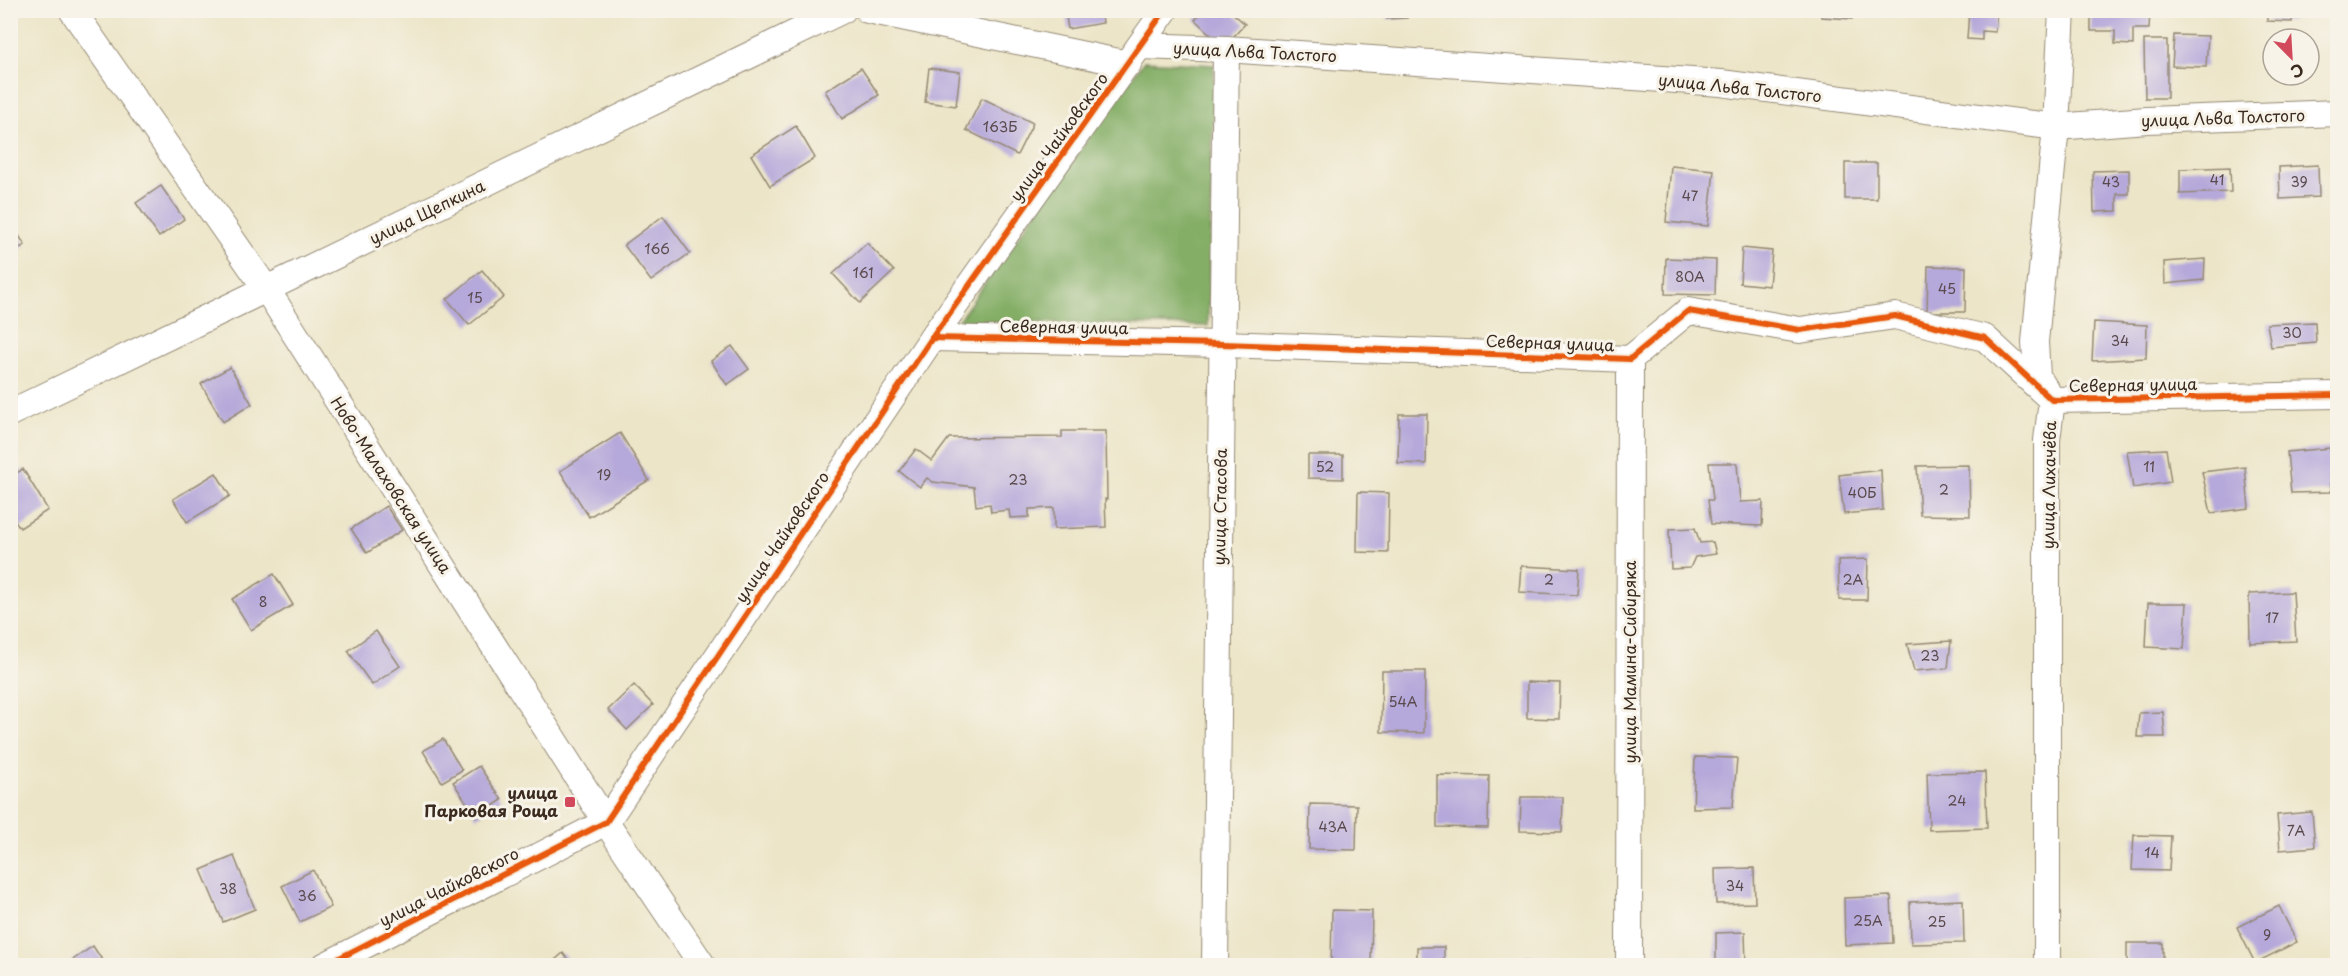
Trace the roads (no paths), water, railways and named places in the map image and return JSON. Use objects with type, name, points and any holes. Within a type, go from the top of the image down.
[{"type":"street","name":"Ново-Малаховская улица","points":[[72,10],[267,290],[606,822],[703,966]]},
{"type":"street","name":"улица Щепкина","points":[[10,413],[843,10]]},
{"type":"street","points":[[868,10],[1134,55]]},
{"type":"street","name":"улица Чайковского","points":[[324,966],[606,822],[932,338],[1165,10]]},
{"type":"street","name":"улица Лихачёва","points":[[2047,966],[2047,440],[2052,400],[2037,376],[2035,342],[2056,127],[2062,10]]},
{"type":"street","name":"улица Льва Толстого","points":[[1134,55],[1226,49],[1721,83],[2056,127],[2159,120],[2337,113]]},
{"type":"street","name":"улица Стасова","points":[[1215,966],[1226,49]]},
{"type":"street","name":"Северная улица","points":[[932,338],[1222,344],[1630,359],[1688,311],[1800,330],[1895,316],[1985,338],[2052,400],[2337,395]]},
{"type":"street","name":"улица Мамина-Сибиряка","points":[[1629,966],[1630,359]]},
{"type":"place","name":"улица Парковая Роща","points":[[570,802]]}]
